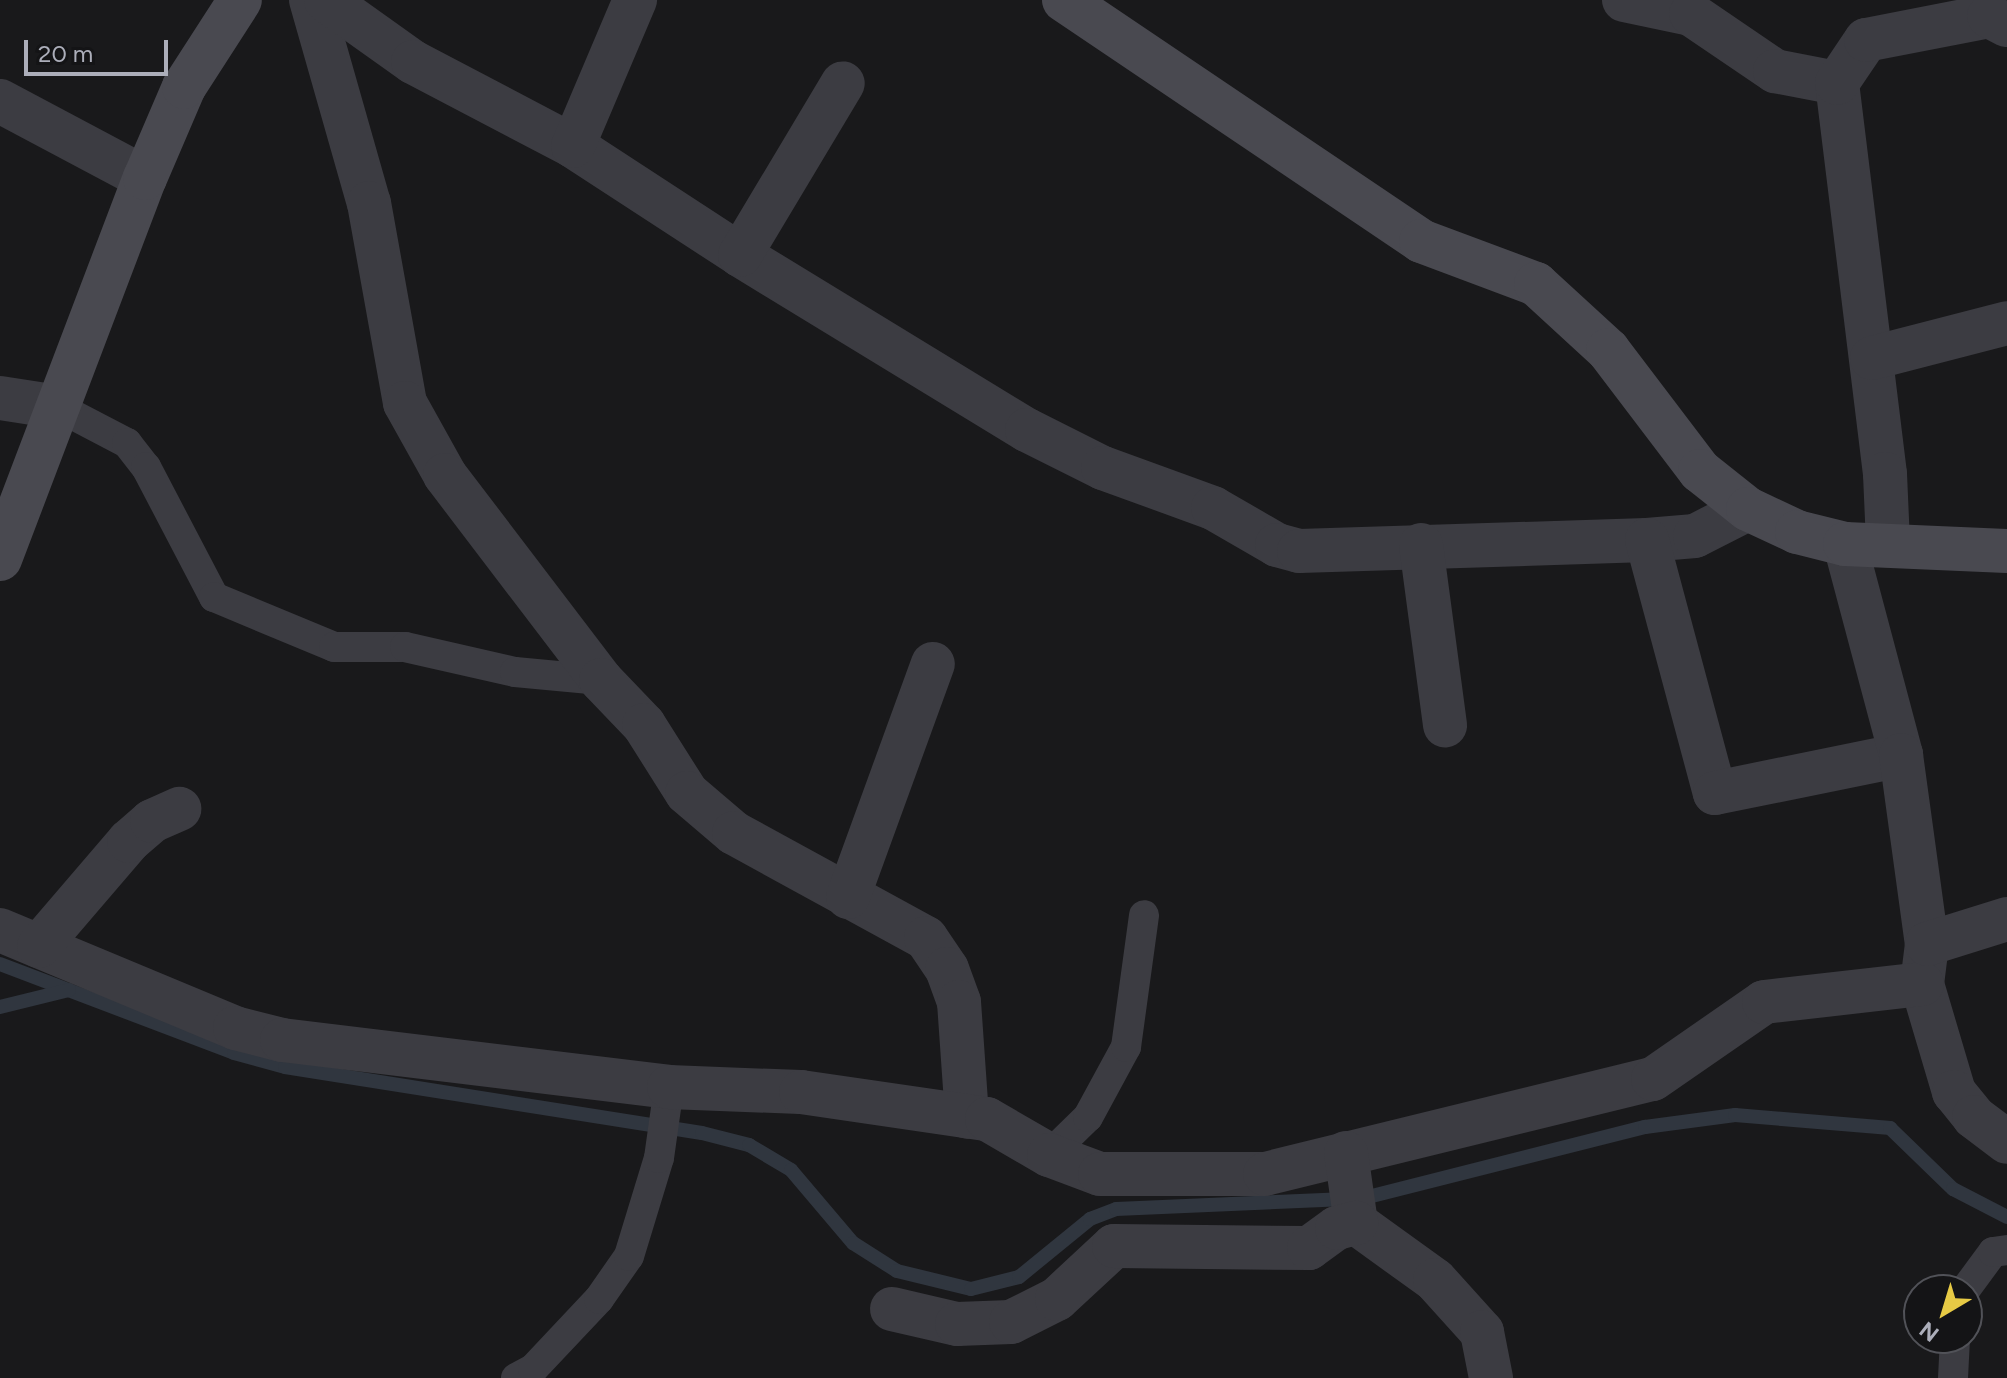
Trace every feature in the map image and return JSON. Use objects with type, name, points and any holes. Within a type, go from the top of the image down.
[{"type":"street","points":[[0,559],[145,178],[184,87],[240,0]]},
{"type":"street","points":[[311,0],[369,203],[405,403],[445,475],[601,680],[644,725],[687,793],[734,833],[926,938],[947,969],[959,1002],[967,1117]]},
{"type":"street","points":[[326,0],[413,62],[573,146],[740,255],[1027,430],[1103,468],[1213,508],[1277,545],[1299,551],[1647,540],[1695,536],[1748,509]]},
{"type":"street","points":[[573,146],[635,0]]},
{"type":"street","points":[[1064,0],[1421,241],[1536,284],[1608,350],[1700,471],[1748,509],[1797,532],[1845,544],[2007,551]]},
{"type":"street","points":[[1624,0],[1691,14],[1775,71],[1837,83]]},
{"type":"street","points":[[1888,544],[1885,474],[1837,83],[1866,40],[1995,14]]},
{"type":"street","points":[[740,255],[843,83]]},
{"type":"street","points":[[0,101],[145,178]]},
{"type":"street","points":[[1872,358],[2007,323]]},
{"type":"street","points":[[0,398],[58,407]]},
{"type":"street","points":[[1647,540],[1715,793],[1901,755]]},
{"type":"street","points":[[1845,544],[1901,755],[1925,964],[1954,1092],[1974,1117],[2007,1142]]},
{"type":"street","points":[[1421,545],[1445,725]]},
{"type":"street","points":[[848,897],[933,664]]},
{"type":"street","points":[[179,809],[152,821],[19,938],[235,1028],[282,1040],[668,1098],[801,1092],[987,1119],[1049,1155],[1100,1174],[1265,1174],[1352,1192],[1653,1079],[1764,1002],[1925,964],[2007,919]]},
{"type":"street","points":[[892,1309],[957,1324],[1011,1322],[1057,1299],[1114,1246],[1309,1248],[1337,1228],[1352,1192]]},
{"type":"street","points":[[1352,1192],[1482,1332],[1491,1378]]},
{"type":"lane","points":[[58,407],[127,443],[146,467],[214,597],[334,647],[405,647],[515,672],[601,680]]},
{"type":"lane","points":[[1049,1155],[1088,1117],[1126,1047],[1144,915]]},
{"type":"lane","points":[[516,1378],[533,1369],[599,1299],[629,1256],[659,1158],[668,1098]]},
{"type":"lane","points":[[1977,1274],[1993,1252],[2007,1250]]},
{"type":"lane","points":[[1953,1378],[1954,1354]]},
{"type":"waterway","points":[[0,964],[234,1053],[285,1067],[702,1133],[749,1145],[791,1170],[853,1243],[897,1271],[971,1289],[1019,1277],[1090,1219],[1116,1209],[1364,1198],[1645,1127],[1735,1115],[1890,1128],[1953,1189],[2007,1217]]},
{"type":"waterway","points":[[0,1007],[69,990]]}]
